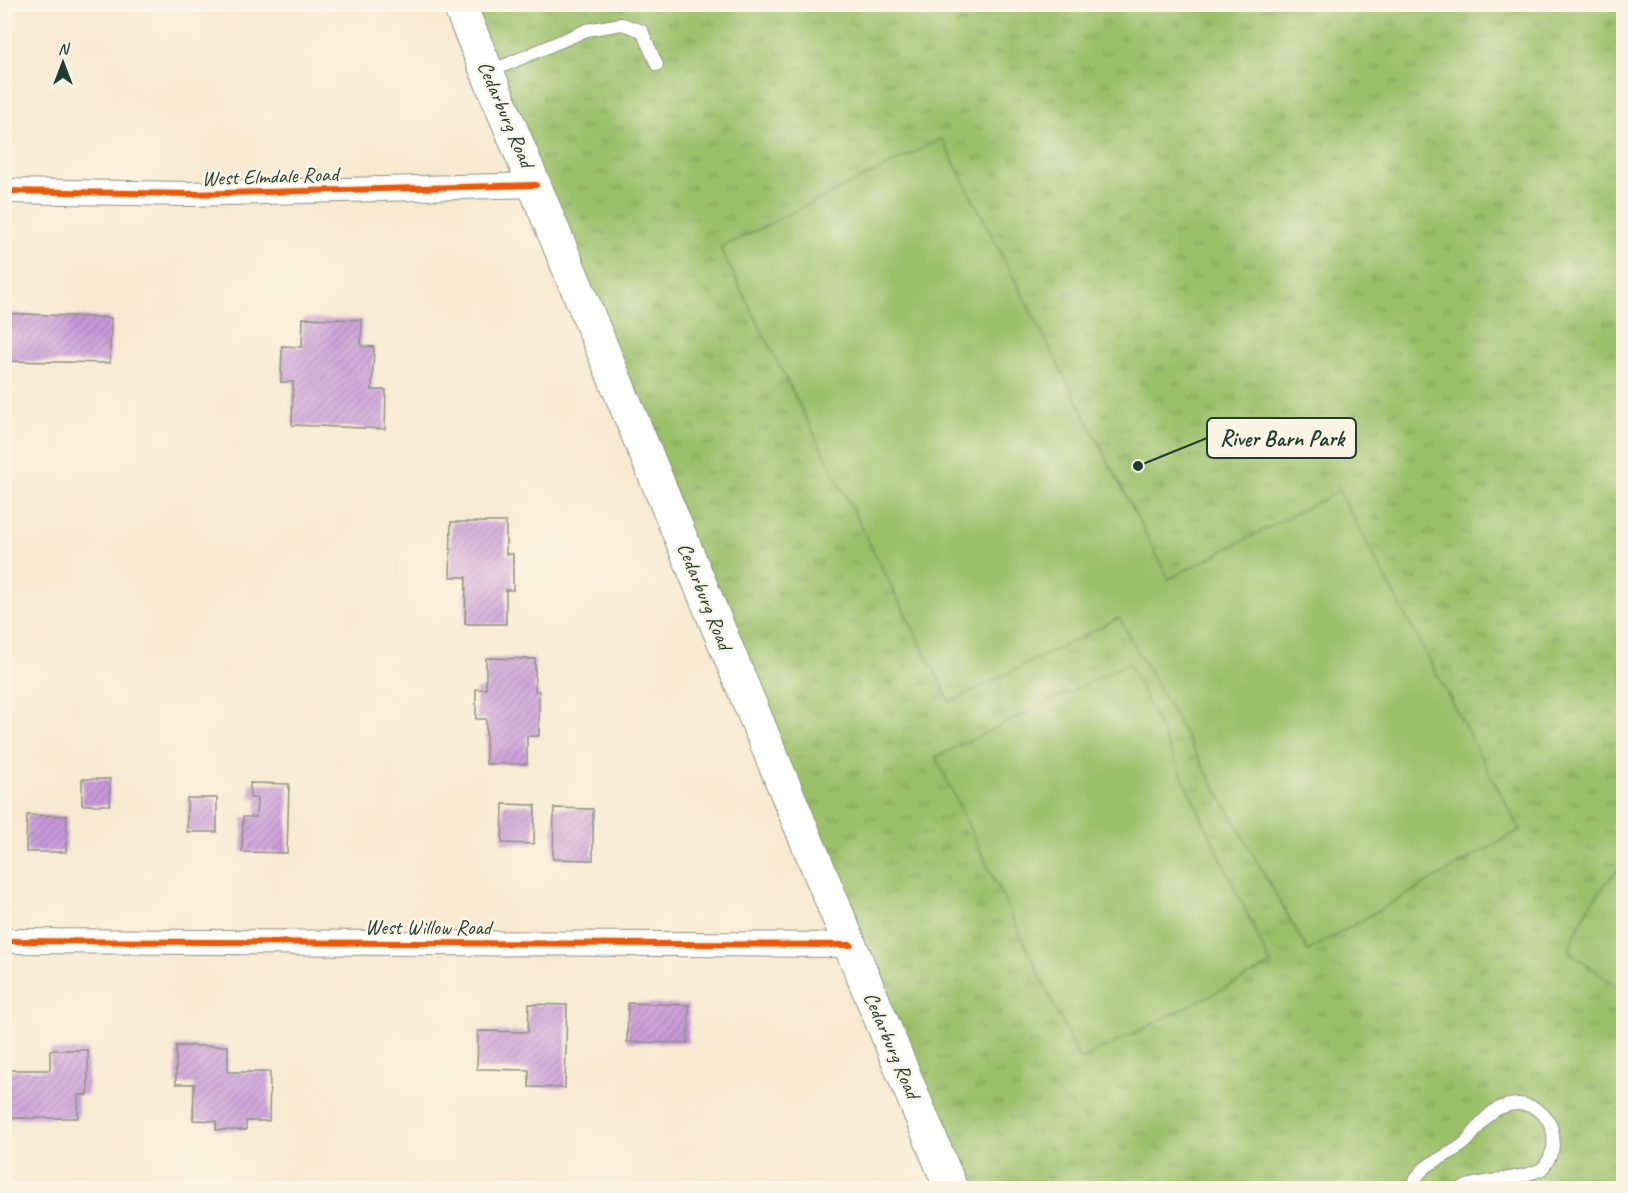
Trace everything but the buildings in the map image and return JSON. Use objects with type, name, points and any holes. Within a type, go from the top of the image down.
[{"type":"main road","name":"Cedarburg Road","points":[[459,4],[951,1188]]},
{"type":"street","name":"West Elmdale Road","points":[[4,191],[190,194],[536,185]]},
{"type":"street","name":"West Willow Road","points":[[4,941],[851,945]]},
{"type":"lane","points":[[488,72],[587,30],[622,24],[642,31],[657,65]]},
{"type":"lane","points":[[1412,1188],[1420,1172],[1465,1143],[1502,1106],[1532,1107],[1543,1114],[1554,1134],[1553,1151],[1542,1169],[1513,1178],[1479,1181],[1461,1188]]},
{"type":"green space","points":[[459,5],[1623,5],[1623,1188],[951,1188]]},
{"type":"green space","points":[[942,139],[1169,579],[1339,491],[1520,830],[1308,951],[1119,618],[950,702],[720,248]]},
{"type":"green space","points":[[1129,663],[1271,965],[1080,1060],[936,757]]},
{"type":"green space","points":[[1623,864],[1623,991],[1569,951],[1579,925],[1591,904]]},
{"type":"cycle path","points":[[4,191],[190,194],[536,185]]},
{"type":"cycle path","points":[[4,941],[851,945]]},
{"type":"place","name":"River Barn Park","points":[[1138,466]]}]
